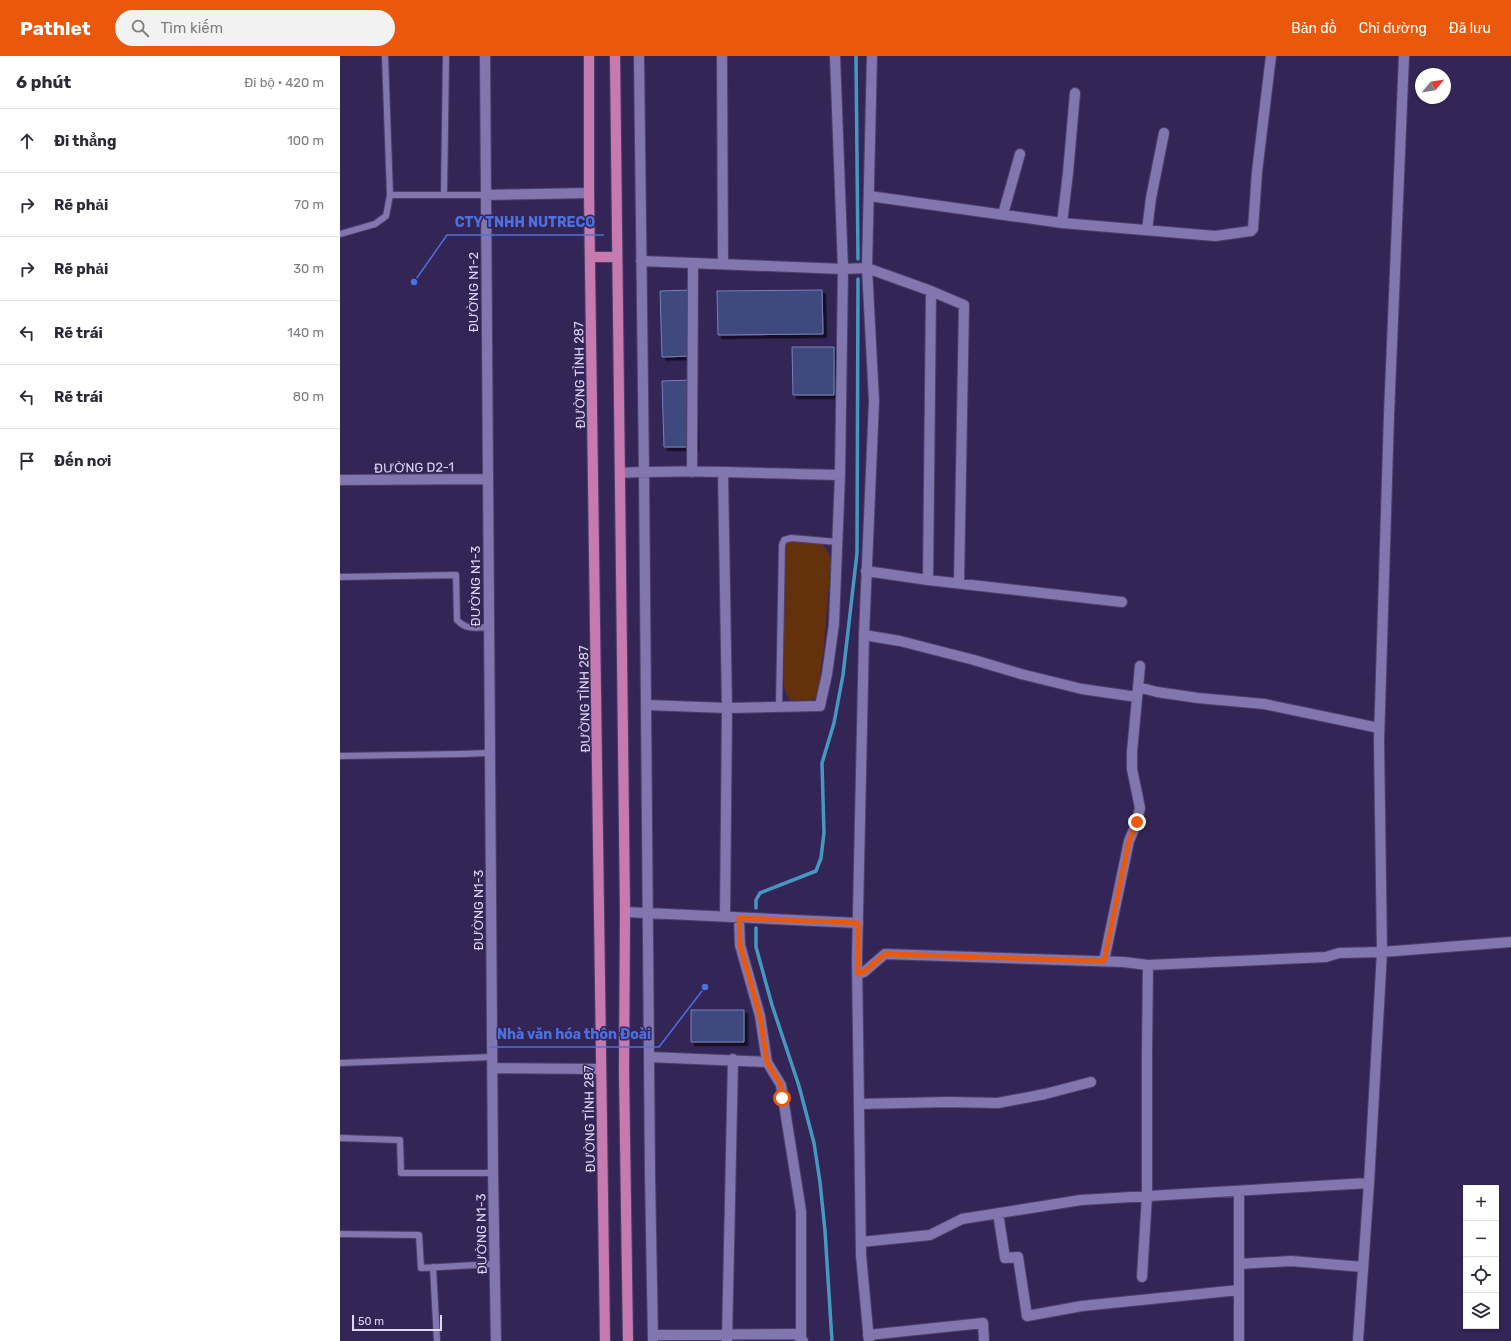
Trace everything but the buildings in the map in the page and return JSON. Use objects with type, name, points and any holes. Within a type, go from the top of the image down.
[{"type":"main road","name":"ĐƯỜNG TỈNH 287","points":[[589,56],[589,193],[605,1341]]},
{"type":"main road","points":[[615,56],[616,257],[625,912],[625,1094],[628,1341]]},
{"type":"main road","points":[[590,258],[616,257]]},
{"type":"street","name":"ĐƯỜNG N1-2","points":[[485,56],[488,479]]},
{"type":"street","points":[[639,56],[653,1338],[727,1338],[795,1334],[802,1340]]},
{"type":"street","points":[[722,56],[723,264]]},
{"type":"street","points":[[646,705],[726,708],[820,706],[827,674],[834,624],[840,475],[843,269],[834,56]]},
{"type":"street","points":[[872,56],[867,268],[874,401],[864,634],[858,923],[861,1242],[869,1338],[983,1324],[984,1341]]},
{"type":"street","points":[[869,196],[1062,222],[1147,230],[1215,236],[1251,231],[1253,229],[1271,56]]},
{"type":"street","points":[[1358,1341],[1369,1183],[1382,952],[1379,728],[1389,423],[1404,56]]},
{"type":"street","points":[[1062,222],[1075,93]]},
{"type":"street","points":[[1147,230],[1151,198],[1164,133]]},
{"type":"street","points":[[1003,214],[1020,154]]},
{"type":"street","points":[[486,195],[589,193]]},
{"type":"street","points":[[641,261],[843,269],[867,268],[964,304],[960,583]]},
{"type":"street","points":[[692,472],[693,263]]},
{"type":"street","points":[[928,580],[931,291]]},
{"type":"street","points":[[620,473],[723,472],[840,475]]},
{"type":"street","points":[[723,472],[726,708],[725,917]]},
{"type":"street","name":"ĐƯỜNG D2-1","points":[[340,480],[488,479]]},
{"type":"street","name":"ĐƯỜNG N1-3","points":[[488,479],[489,753],[496,1341]]},
{"type":"street","points":[[866,571],[928,580],[1122,602]]},
{"type":"street","points":[[864,634],[900,641],[1082,689],[1157,692],[1198,698],[1264,704],[1379,728]]},
{"type":"street","points":[[1104,961],[1129,841],[1137,822],[1140,808],[1132,769],[1132,752],[1140,666]]},
{"type":"street","points":[[625,912],[858,923]]},
{"type":"street","points":[[739,918],[740,945],[760,1016],[767,1062],[781,1085],[801,1211],[802,1340]]},
{"type":"street","points":[[858,974],[864,972],[885,954],[1104,961],[1148,965],[1326,957],[1339,953],[1382,952],[1511,942]]},
{"type":"street","points":[[1142,1277],[1147,1196],[1148,965]]},
{"type":"street","points":[[649,1057],[767,1062]]},
{"type":"street","points":[[727,1338],[733,1060]]},
{"type":"street","points":[[492,1068],[601,1069]]},
{"type":"street","points":[[859,1104],[948,1102],[998,1103],[1045,1094],[1091,1082]]},
{"type":"street","points":[[861,1242],[930,1235],[962,1219],[1081,1200],[1369,1183]]},
{"type":"street","points":[[1239,1191],[1239,1341]]},
{"type":"street","points":[[998,1213],[1005,1258],[1018,1257],[1027,1316],[1082,1306],[1239,1290]]},
{"type":"street","points":[[1239,1264],[1291,1261],[1363,1267]]},
{"type":"lane","points":[[340,234],[375,224],[386,216],[390,195],[385,56]]},
{"type":"lane","points":[[444,195],[446,56]]},
{"type":"lane","points":[[390,195],[486,195]]},
{"type":"lane","points":[[778,708],[782,545],[784,540],[792,538],[838,542]]},
{"type":"lane","points":[[340,577],[456,575],[457,620],[462,626],[469,628],[489,627]]},
{"type":"lane","points":[[340,756],[489,753]]},
{"type":"lane","points":[[340,1063],[492,1057]]},
{"type":"lane","points":[[340,1138],[400,1140],[401,1173],[493,1173]]},
{"type":"lane","points":[[340,1234],[419,1235],[422,1268],[495,1264]]},
{"type":"lane","points":[[433,1267],[437,1341]]},
{"type":"shaded area","points":[[787,540],[808,540],[819,543],[824,546],[831,559],[824,646],[817,697],[811,700],[791,700],[787,696],[784,687],[781,550]]},
{"type":"waterway","points":[[856,56],[858,259]]},
{"type":"waterway","points":[[756,908],[756,900],[760,893],[816,871],[821,858],[824,833],[822,763],[834,723],[843,675],[857,553],[858,279]]},
{"type":"waterway","points":[[756,928],[756,947],[772,1005],[799,1086],[814,1143],[825,1231],[832,1341]]},
{"type":"place","name":"CTY TNHH NUTRECO","points":[[414,282]]},
{"type":"place","name":"Nhà văn hóa thôn Đoài","points":[[705,987]]},
{"type":"route","points":[[782,1098],[781,1085],[767,1062],[760,1016],[740,945],[739,918],[858,923],[858,974],[864,972],[885,954],[1104,961],[1129,841],[1137,822]]}]
